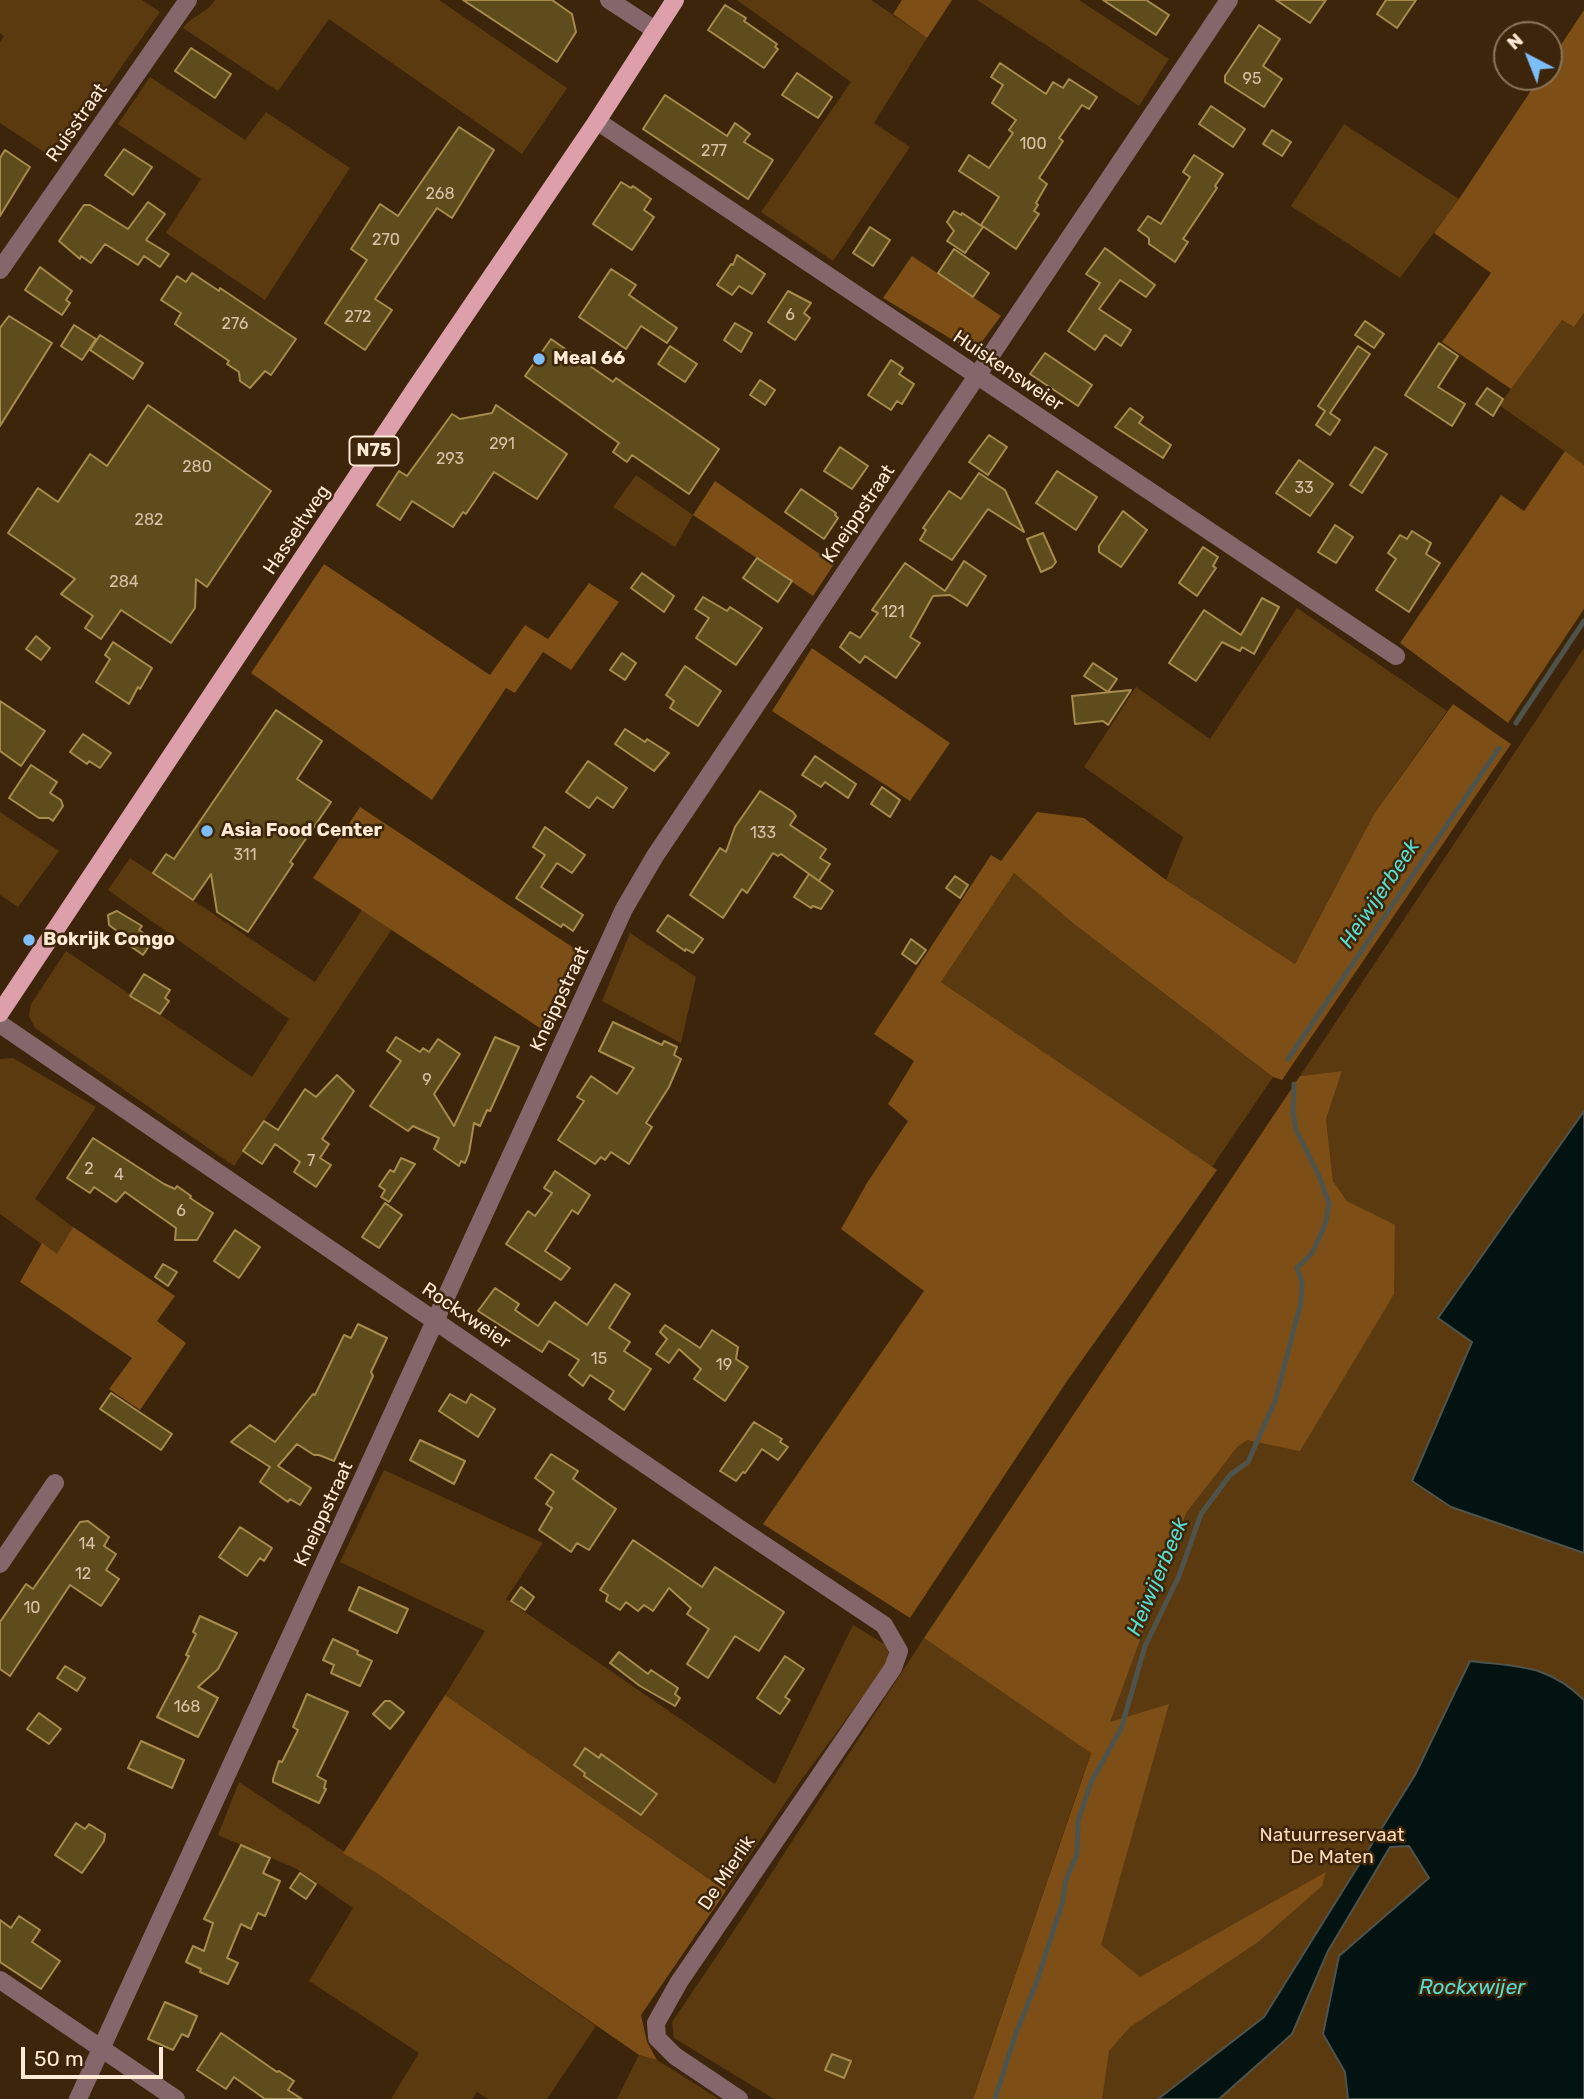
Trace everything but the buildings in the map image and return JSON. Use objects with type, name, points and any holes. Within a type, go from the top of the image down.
[{"type":"main road","name":"Hasseltweg","points":[[0,1013],[409,398],[597,121],[675,0]]},
{"type":"street","name":"Ruisstraat","points":[[0,270],[188,0]]},
{"type":"street","points":[[609,0],[655,30]]},
{"type":"street","name":"Kneippstraat","points":[[78,2099],[624,909],[663,845],[1229,0]]},
{"type":"street","name":"Huiskensweier","points":[[597,121],[1396,656]]},
{"type":"street","name":"Rockxweier","points":[[0,1024],[884,1625],[899,1651]]},
{"type":"street","points":[[0,1564],[55,1483]]},
{"type":"street","name":"De Mierlik","points":[[738,2099],[675,2056],[657,2038],[656,2023],[679,1982],[893,1668],[899,1651]]},
{"type":"street","points":[[0,1980],[176,2099]]},
{"type":"green space","points":[[0,0],[142,0],[160,12],[56,160],[0,123],[0,42],[4,36],[0,33]]},
{"type":"green space","points":[[215,0],[439,0],[567,88],[522,154],[329,19],[278,91],[183,28]]},
{"type":"green space","points":[[737,0],[871,0],[927,38],[874,123],[910,147],[833,261],[761,212],[851,82]]},
{"type":"green space","points":[[977,0],[1079,0],[1169,59],[1139,106]]},
{"type":"green space","points":[[150,77],[245,140],[266,112],[350,168],[265,300],[166,233],[201,179],[118,124]]},
{"type":"green space","points":[[1344,124],[1459,199],[1400,278],[1291,206]]},
{"type":"green space","points":[[1584,313],[1584,465],[1499,405],[1562,320],[1574,327]]},
{"type":"green space","points":[[636,475],[693,515],[675,547],[613,507]]},
{"type":"green space","points":[[1297,608],[1447,711],[1374,814],[1295,964],[1166,880],[1183,837],[1084,767],[1136,687],[1210,739]]},
{"type":"green space","name":"Natuurreservaat De Maten","points":[[1584,648],[1584,2099],[981,2099],[1100,1748],[1119,1350],[1395,1251],[1395,1226],[1347,1201],[1333,1181],[1326,1119],[1342,1071],[1300,1076]]},
{"type":"green space","points":[[0,812],[59,851],[18,907],[0,895]]},
{"type":"green space","points":[[130,858],[315,982],[362,910],[392,929],[234,1166],[35,1028],[29,1016],[31,1004],[66,951],[252,1077],[289,1019],[108,890]]},
{"type":"green space","points":[[1014,873],[1074,924],[1273,1077],[1212,1167],[941,982]]},
{"type":"green space","points":[[630,933],[696,977],[681,1043],[602,1001]]},
{"type":"green space","points":[[13,1058],[96,1107],[35,1199],[73,1227],[57,1255],[0,1214],[0,1059]]},
{"type":"green space","points":[[384,1470],[543,1543],[506,1599],[775,1784],[853,1625],[889,1647],[886,1665],[791,1794],[726,1891],[445,1695],[485,1631],[340,1562]]},
{"type":"green space","points":[[924,1638],[1091,1752],[973,2099],[774,2099],[674,2038],[672,2022]]},
{"type":"green space","points":[[239,1782],[375,1872],[596,2026],[547,2099],[488,2099],[477,2092],[472,2099],[391,2099],[419,2053],[309,1981],[353,1908],[297,1869],[218,1835]]},
{"type":"green space","points":[[639,2055],[657,2060],[719,2099],[617,2099]]},
{"type":"shaded area","points":[[902,0],[952,0],[927,38],[893,14]]},
{"type":"shaded area","points":[[1584,10],[1584,313],[1574,327],[1562,320],[1511,389],[1442,342],[1491,273],[1434,233],[1531,91],[1563,91],[1563,42]]},
{"type":"shaded area","points":[[912,256],[1001,316],[981,343],[963,346],[883,298]]},
{"type":"shaded area","points":[[1565,451],[1584,465],[1584,609],[1508,723],[1400,643],[1501,495],[1524,511]]},
{"type":"shaded area","points":[[715,481],[834,564],[813,596],[693,515]]},
{"type":"shaded area","points":[[324,564],[490,675],[525,625],[548,639],[589,583],[619,602],[571,670],[543,652],[515,693],[506,688],[432,800],[251,673]]},
{"type":"shaded area","points":[[812,648],[950,743],[910,801],[772,711]]},
{"type":"shaded area","points":[[1453,704],[1511,744],[1282,1080],[1273,1077],[1074,924],[1014,873],[941,982],[1217,1170],[1065,1384],[910,1618],[763,1524],[924,1291],[841,1229],[867,1183],[908,1121],[888,1104],[914,1061],[874,1034],[991,855],[1001,861],[1037,812],[1084,818],[1166,880],[1295,964],[1374,814]]},
{"type":"shaded area","points":[[360,807],[586,956],[549,1034],[313,878]]},
{"type":"shaded area","points":[[1342,1071],[1326,1119],[1333,1181],[1347,1201],[1395,1225],[1394,1294],[1300,1451],[1247,1440],[1237,1447],[1186,1513],[1110,1722],[1169,1704],[1101,1945],[1140,1977],[1326,1872],[1322,1886],[1258,1942],[1130,2027],[1109,2051],[1102,2099],[973,2099],[1091,1753],[924,1638],[1300,1076]]},
{"type":"shaded area","points":[[73,1227],[175,1296],[157,1321],[186,1343],[140,1410],[109,1389],[132,1358],[20,1282],[42,1243],[57,1254]]},
{"type":"shaded area","points":[[445,1695],[726,1891],[641,2015],[647,2042],[657,2060],[639,2055],[375,1872],[343,1853]]},
{"type":"water","points":[[1584,1111],[1584,1553],[1451,1507],[1412,1481],[1472,1342],[1438,1318]]},
{"type":"water","name":"Rockxwijer","points":[[1470,1661],[1518,1666],[1545,1673],[1571,1688],[1584,1700],[1584,2099],[1348,2099],[1345,2072],[1323,2034],[1339,1956],[1429,1878],[1409,1846],[1390,1847],[1328,1951],[1292,2034],[1219,2099],[1158,2099],[1264,2017],[1415,1775]]},
{"type":"waterway","name":"Heiwijerbeek","points":[[1516,723],[1584,621]]},
{"type":"waterway","name":"Heiwijerbeek","points":[[1288,1059],[1499,748]]},
{"type":"waterway","name":"Heiwijerbeek","points":[[995,2099],[1016,2033],[1036,1984],[1062,1904],[1066,1880],[1077,1854],[1078,1821],[1091,1782],[1121,1729],[1145,1646],[1179,1576],[1201,1514],[1230,1475],[1248,1462],[1275,1401],[1301,1302],[1302,1281],[1297,1268],[1312,1253],[1325,1225],[1329,1204],[1319,1176],[1296,1130],[1293,1112],[1294,1084]]},
{"type":"place","name":"Meal 66","points":[[539,359]]},
{"type":"place","name":"Asia Food Center","points":[[207,831]]},
{"type":"place","name":"Bokrijk Congo","points":[[29,940]]}]
